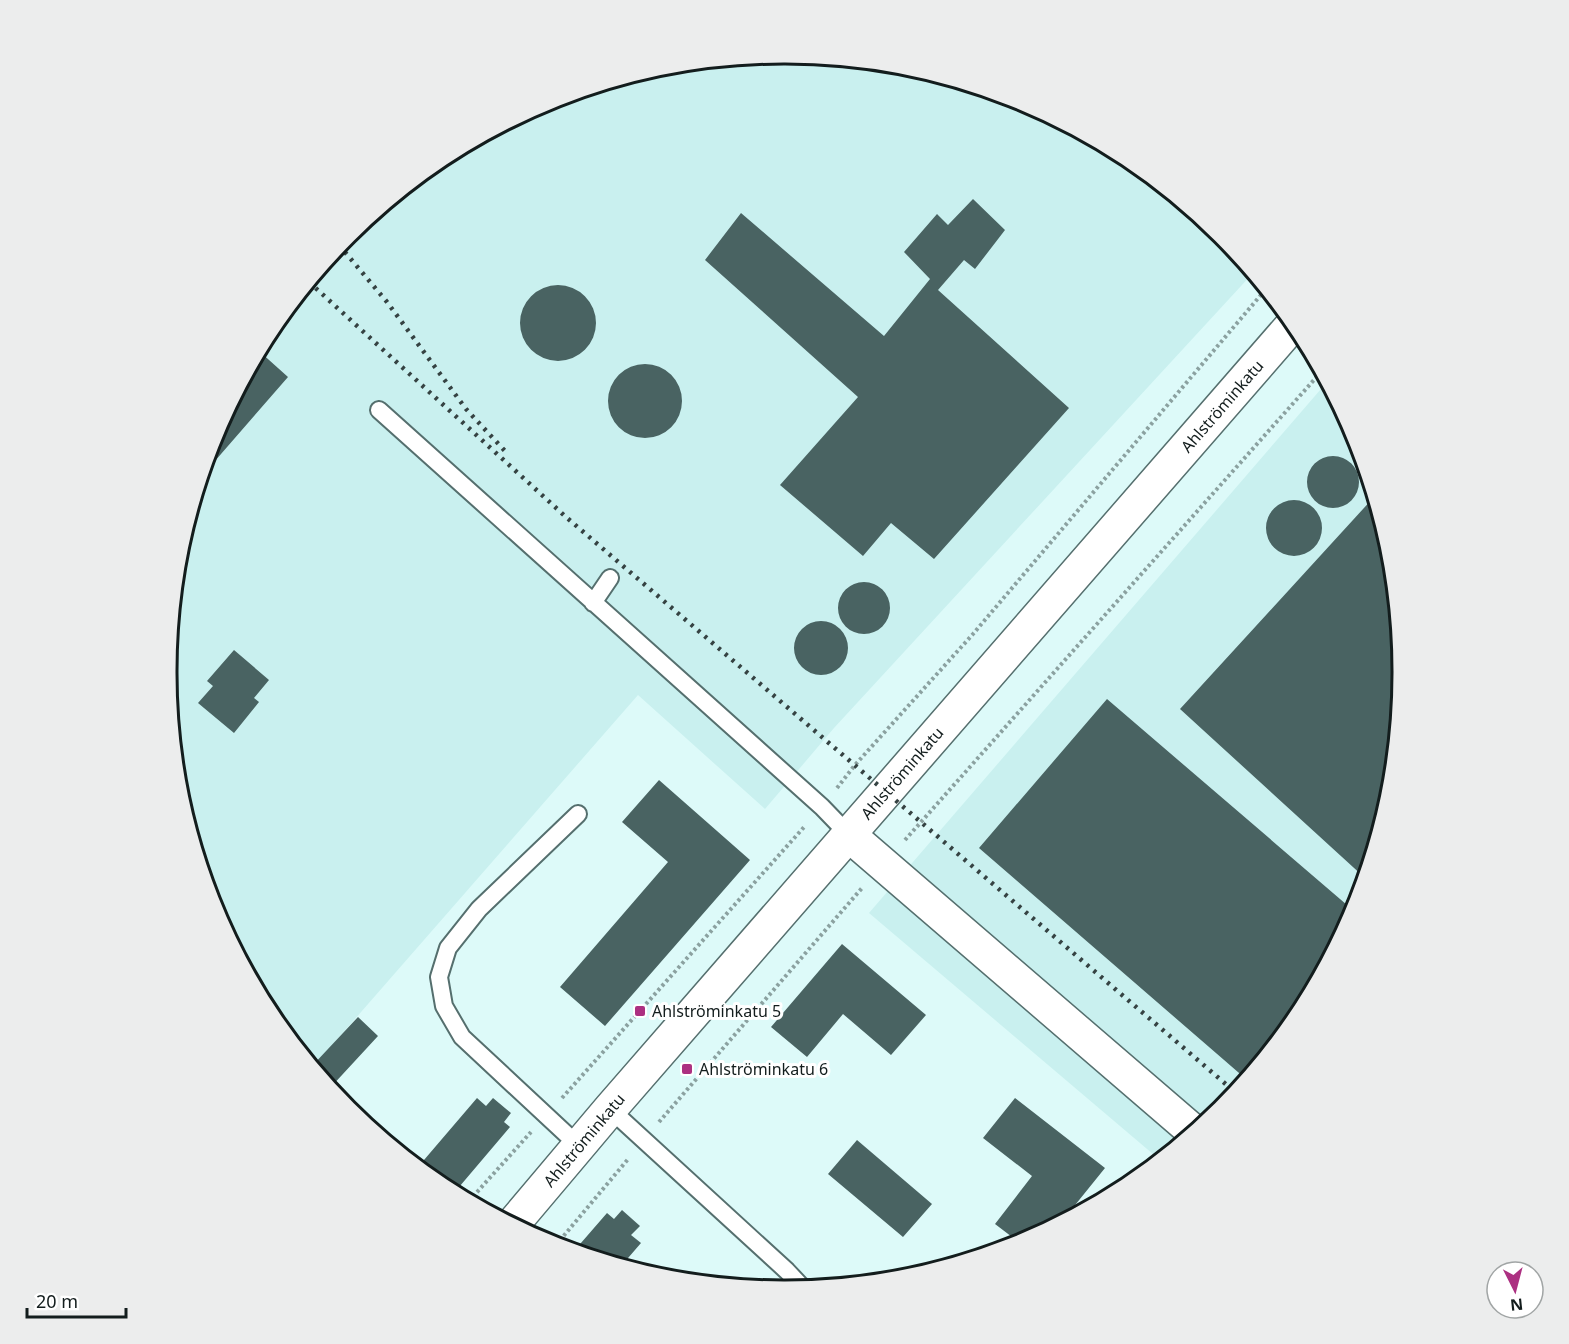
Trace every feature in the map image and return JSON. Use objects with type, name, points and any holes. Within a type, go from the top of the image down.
[{"type":"street","name":"Ahlströminkatu","points":[[518,1218],[610,1109],[1287,331]]},
{"type":"street","points":[[849,835],[1188,1127]]},
{"type":"lane","points":[[379,410],[822,807],[849,835]]},
{"type":"lane","points":[[594,603],[610,578]]},
{"type":"lane","points":[[578,814],[479,909],[447,948],[439,977],[444,1006],[462,1037],[579,1146]]},
{"type":"lane","points":[[610,1109],[794,1279]]},
{"type":"path","points":[[475,1194],[822,807],[855,765],[981,625],[1261,295]]},
{"type":"path","points":[[563,1237],[883,864],[1316,378]]},
{"type":"shaded area","points":[[784,64],[864,70],[942,85],[980,97],[1053,127],[1088,146],[1122,167],[1185,215],[1214,242],[1247,279],[834,728],[765,809],[638,695],[318,1061],[279,1010],[258,976],[223,904],[209,867],[189,791],[178,712],[178,632],[182,593],[189,553],[209,477],[240,403],[279,334],[328,271],[355,242],[384,215],[447,167],[516,127],[589,97],[627,85],[666,76],[745,66]]},
{"type":"shaded area","points":[[1321,388],[1346,440],[1360,477],[1380,553],[1391,632],[1391,712],[1387,751],[1371,829],[1346,904],[1311,976],[1290,1010],[1241,1073],[1185,1129],[1153,1154],[869,913]]},
{"type":"building","points":[[973,199],[1005,230],[975,269],[964,260],[938,290],[1069,408],[934,559],[891,523],[863,556],[780,485],[858,397],[705,260],[741,213],[884,336],[930,279],[904,252],[937,214],[948,225]]},
{"type":"building","points":[[551,285],[565,285],[579,291],[590,302],[594,308],[596,323],[594,338],[585,350],[573,359],[551,361],[537,355],[526,344],[520,330],[520,316],[526,302],[537,291]]},
{"type":"building","points":[[265,356],[288,377],[215,461],[240,403]]},
{"type":"building","points":[[638,364],[652,364],[666,370],[676,380],[682,394],[682,408],[676,422],[666,432],[652,438],[638,438],[624,432],[614,422],[608,408],[608,394],[614,380],[624,370]]},
{"type":"building","points":[[1328,456],[1338,456],[1352,463],[1359,482],[1352,501],[1338,508],[1328,508],[1318,504],[1311,497],[1307,487],[1307,477],[1311,467],[1318,460]]},
{"type":"building","points":[[1288,500],[1300,500],[1310,504],[1318,512],[1322,528],[1318,544],[1310,552],[1300,556],[1288,556],[1278,552],[1270,544],[1266,534],[1266,522],[1270,512],[1278,504]]},
{"type":"building","points":[[1368,504],[1387,593],[1391,632],[1391,712],[1380,791],[1358,872],[1180,709]]},
{"type":"building","points":[[859,582],[869,582],[883,589],[890,608],[883,627],[869,634],[859,634],[849,630],[842,623],[838,613],[838,603],[842,593],[849,586]]},
{"type":"building","points":[[816,621],[826,621],[836,625],[844,633],[848,648],[844,663],[836,671],[826,675],[816,675],[806,671],[798,663],[794,653],[794,643],[798,633],[806,625]]},
{"type":"building","points":[[234,650],[269,680],[254,698],[259,702],[234,733],[198,703],[213,686],[207,681]]},
{"type":"building","points":[[1107,699],[1346,904],[1311,976],[1290,1010],[1240,1074],[979,848]]},
{"type":"building","points":[[659,780],[750,860],[605,1026],[560,987],[668,862],[622,822]]},
{"type":"building","points":[[842,944],[926,1015],[891,1055],[843,1014],[807,1057],[771,1027]]},
{"type":"building","points":[[358,1017],[378,1036],[336,1082],[318,1060]]},
{"type":"building","points":[[477,1098],[486,1106],[493,1098],[511,1113],[504,1122],[510,1127],[461,1185],[424,1160]]},
{"type":"building","points":[[1015,1098],[1105,1168],[1075,1205],[1010,1236],[995,1224],[1032,1176],[983,1138]]},
{"type":"building","points":[[857,1140],[932,1204],[903,1237],[828,1174]]},
{"type":"building","points":[[622,1210],[640,1226],[631,1235],[641,1243],[627,1259],[580,1244],[607,1213],[614,1219]]},
{"type":"railway","points":[[345,252],[387,302],[466,409],[505,451]]},
{"type":"railway","points":[[315,287],[566,517],[1229,1086]]},
{"type":"place","name":"Ahlströminkatu 5","points":[[640,1011]]},
{"type":"place","name":"Ahlströminkatu 6","points":[[687,1069]]}]
